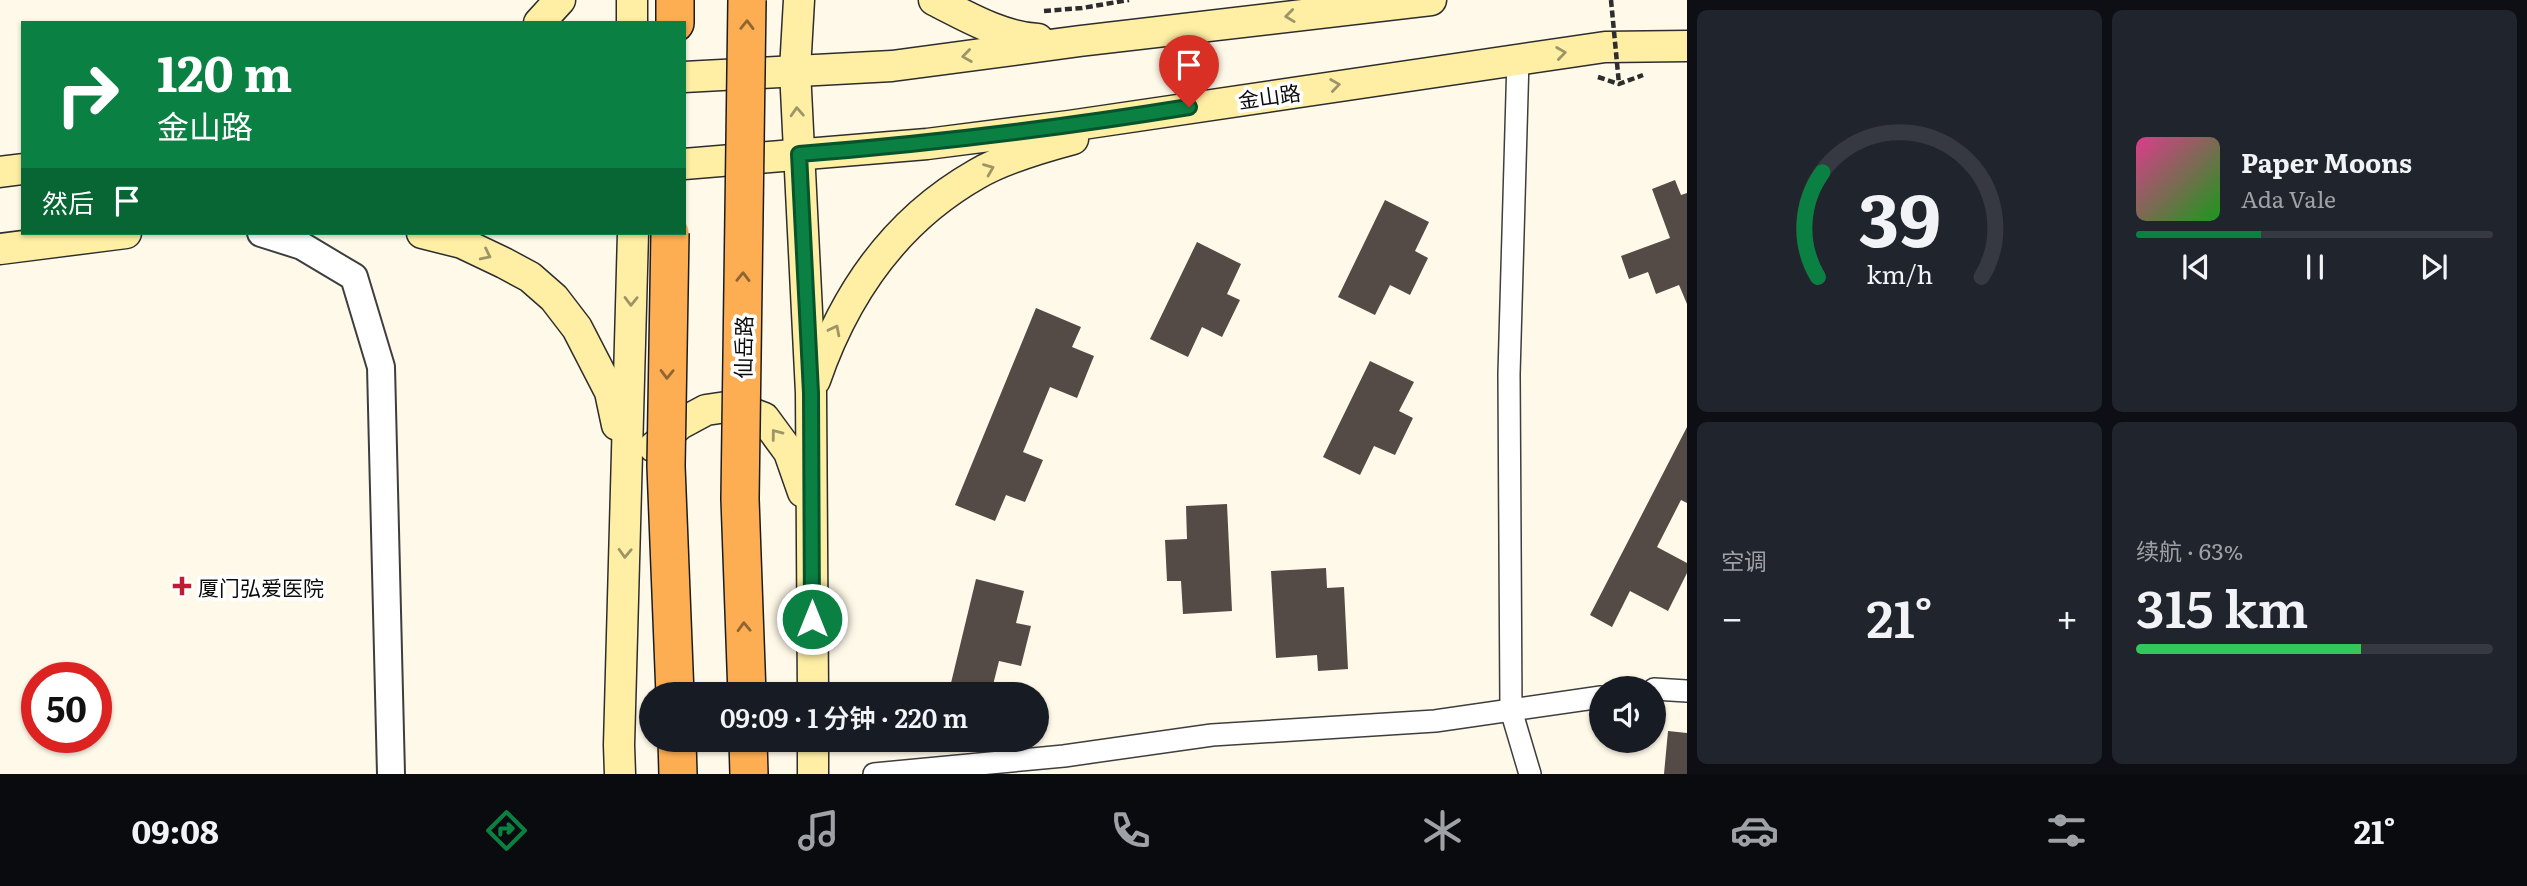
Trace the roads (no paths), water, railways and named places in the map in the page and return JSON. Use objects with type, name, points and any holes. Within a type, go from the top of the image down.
[{"type":"highway","points":[[675,0],[675,21]]},
{"type":"highway","name":"仙岳路","points":[[747,0],[740,499],[747,682]]},
{"type":"highway","points":[[670,235],[666,466],[674,682]]},
{"type":"highway","points":[[677,752],[678,774]]},
{"type":"highway","points":[[748,752],[749,774]]},
{"type":"main road","points":[[541,21],[559,0]]},
{"type":"main road","points":[[632,0],[632,21]]},
{"type":"main road","points":[[799,0],[794,70],[811,393],[813,682]]},
{"type":"main road","points":[[934,0],[1021,38],[1080,41]]},
{"type":"main road","points":[[686,77],[892,66],[1431,0]]},
{"type":"main road","name":"金山路","points":[[686,164],[927,144],[1069,126],[1605,47],[1687,46]]},
{"type":"main road","points":[[811,393],[828,344],[850,299],[883,254],[924,209],[979,173],[1046,146],[1213,103]]},
{"type":"main road","points":[[0,172],[21,169]]},
{"type":"main road","points":[[0,249],[109,235]]},
{"type":"main road","points":[[430,235],[462,243],[504,263],[530,277],[554,298],[577,328],[610,392],[627,486]]},
{"type":"main road","points":[[620,774],[633,235]]},
{"type":"main road","points":[[627,486],[656,443],[680,424],[706,410],[733,406],[764,418],[789,452],[812,519]]},
{"type":"main road","points":[[813,752],[813,774]]},
{"type":"street","points":[[1518,59],[1517,185],[1509,374],[1511,710],[1530,774]]},
{"type":"street","points":[[267,235],[302,246],[354,276],[381,367],[391,774]]},
{"type":"street","points":[[1666,690],[1687,691]]},
{"type":"street","points":[[874,774],[1064,756],[1212,735],[1435,721],[1589,699]]},
{"type":"place","name":"厦门弘爱医院","points":[[182,586]]}]
